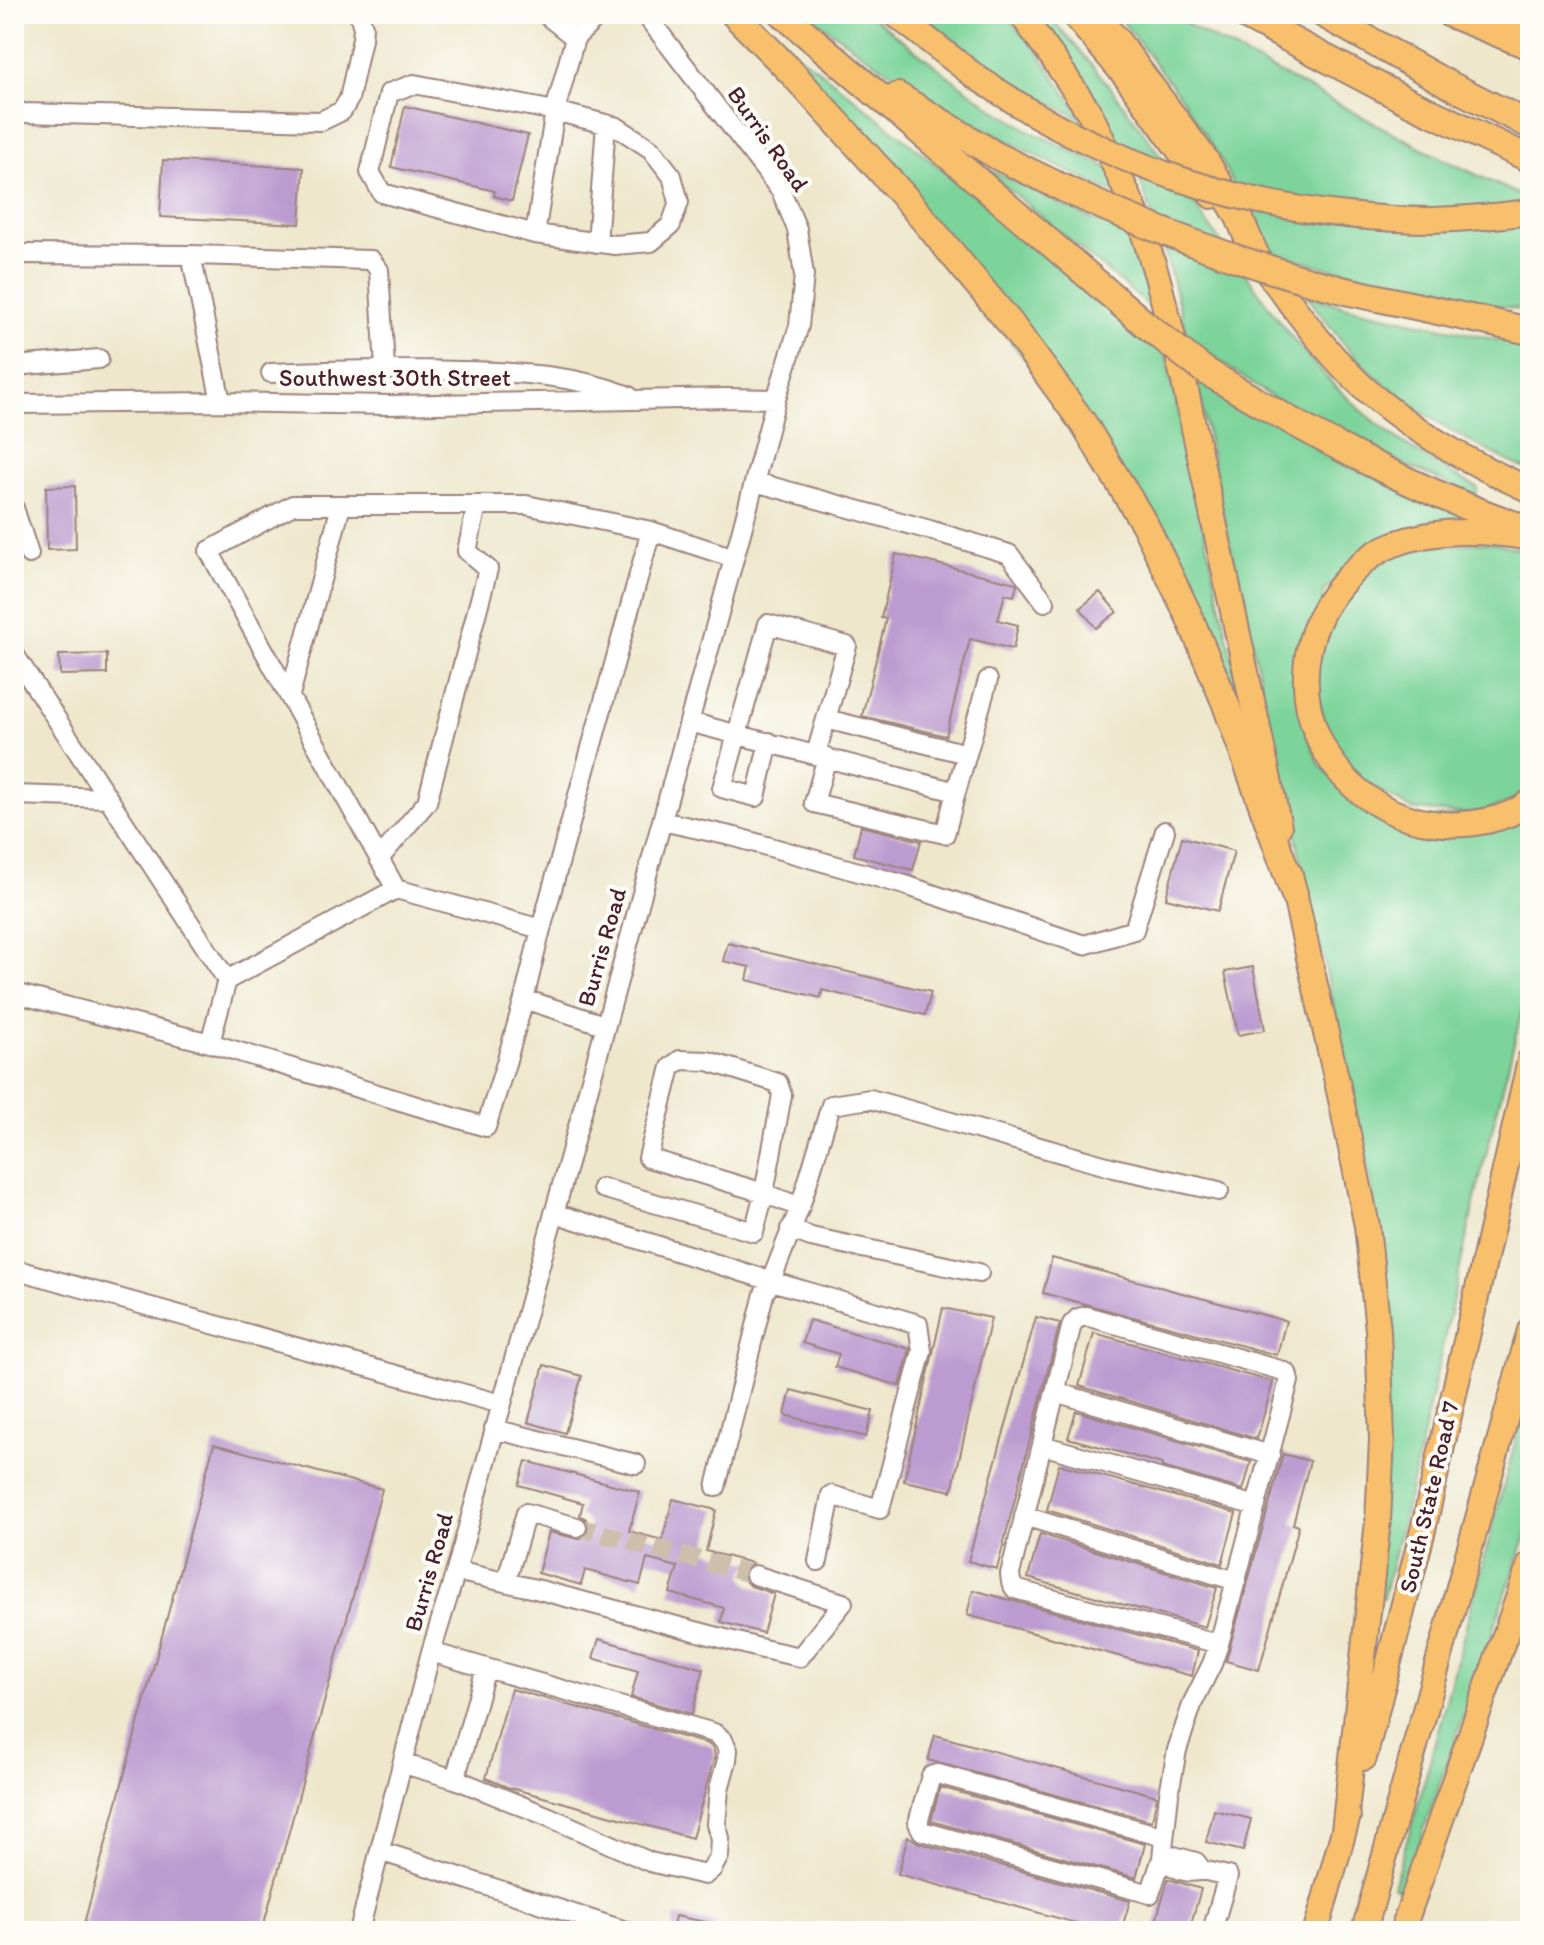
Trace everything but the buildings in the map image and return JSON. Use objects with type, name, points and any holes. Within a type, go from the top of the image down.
[{"type":"highway","points":[[734,14],[909,202],[1010,323],[1083,423],[1145,525],[1188,614],[1225,702],[1294,893]]},
{"type":"highway","points":[[1093,14],[1114,37],[1205,160],[1238,215],[1255,254]]},
{"type":"highway","points":[[1242,14],[1409,102],[1530,159]]},
{"type":"highway","points":[[1323,14],[1446,83],[1530,125]]},
{"type":"highway","points":[[1450,14],[1530,46]]},
{"type":"highway","points":[[1501,14],[1530,30]]},
{"type":"highway","points":[[793,22],[908,103],[997,156],[1120,215],[1267,269],[1346,291],[1530,331]]},
{"type":"highway","points":[[793,22],[1146,325],[1204,370],[1352,455],[1429,491],[1530,530]]},
{"type":"main road","points":[[895,14],[976,77],[1029,111],[1068,133],[1184,182],[1255,201],[1368,217],[1431,220],[1530,212]]},
{"type":"main road","points":[[1021,14],[1091,115],[1139,219],[1157,276],[1183,377],[1367,1226],[1378,1330],[1382,1439],[1378,1521],[1344,1831]]},
{"type":"main road","points":[[1073,14],[1127,78],[1302,319],[1335,358],[1370,393],[1415,428],[1530,490]]},
{"type":"main road","points":[[1530,538],[1459,532],[1413,539],[1369,557],[1328,600],[1313,631],[1305,663],[1307,702],[1318,740],[1337,770],[1371,801],[1389,812],[1423,823],[1454,825],[1488,821],[1523,808],[1530,802]]},
{"type":"main road","name":"South State Road 7","points":[[1316,1931],[1423,1530],[1530,1060]]},
{"type":"main road","name":"South State Road 7","points":[[1364,1931],[1530,1330]]},
{"type":"main road","points":[[1402,1931],[1530,1564]]},
{"type":"main road","points":[[1513,1611],[1530,1579]]},
{"type":"street","points":[[14,111],[321,121],[342,111],[349,99],[362,39],[363,27],[359,14]]},
{"type":"street","points":[[545,14],[575,38]]},
{"type":"street","points":[[535,234],[555,111],[575,38],[600,14]]},
{"type":"street","name":"Burris Road","points":[[359,1931],[431,1652],[456,1571],[776,399],[799,326],[804,275],[797,229],[781,191],[645,14]]},
{"type":"street","points":[[414,84],[555,111],[617,127],[651,149],[672,176],[679,202],[671,225],[651,242],[615,245],[535,234],[382,193],[370,172],[389,93],[414,84]]},
{"type":"street","points":[[597,243],[606,124]]},
{"type":"street","points":[[14,254],[371,260],[379,270],[385,368]]},
{"type":"street","points":[[191,255],[221,402]]},
{"type":"street","points":[[14,366],[99,359]]},
{"type":"street","points":[[271,373],[385,368],[525,372],[603,386],[637,400]]},
{"type":"street","name":"Southwest 30th Street","points":[[14,404],[221,402],[390,405],[776,399]]},
{"type":"street","points":[[755,482],[1009,554],[1045,602]]},
{"type":"street","points":[[396,889],[209,551],[293,505],[526,505],[651,531],[734,558]]},
{"type":"street","points":[[379,859],[427,802],[488,569],[467,551],[477,505]]},
{"type":"street","points":[[290,695],[341,506]]},
{"type":"street","points":[[14,508],[29,554]]},
{"type":"street","points":[[14,993],[210,1043],[486,1127],[524,999],[651,531]]},
{"type":"street","points":[[769,742],[756,797],[722,788],[768,624],[847,646],[826,719],[814,803],[945,834],[988,680]]},
{"type":"street","points":[[14,654],[227,980]]},
{"type":"street","points":[[826,719],[967,754]]},
{"type":"street","points":[[689,722],[956,792]]},
{"type":"street","points":[[14,795],[108,798]]},
{"type":"street","points":[[662,821],[735,837],[908,886],[1084,945],[1134,930],[1165,831]]},
{"type":"street","points":[[210,1043],[227,980],[396,889],[541,929]]},
{"type":"street","points":[[524,999],[604,1025]]},
{"type":"street","points":[[602,1188],[754,1232],[764,1193],[782,1095],[778,1083],[708,1061],[680,1060],[671,1067],[648,1158],[764,1193],[800,1207]]},
{"type":"street","points":[[716,1487],[764,1294],[800,1207],[831,1105],[870,1099],[1114,1168],[1219,1191]]},
{"type":"street","points":[[554,1213],[918,1324],[922,1351],[880,1509],[831,1495],[818,1561]]},
{"type":"street","points":[[790,1229],[811,1237],[979,1273]]},
{"type":"street","points":[[14,1269],[501,1404]]},
{"type":"street","points":[[1164,1837],[938,1774],[931,1776],[918,1823],[922,1831],[1150,1894],[1162,1858],[1177,1750],[1193,1702],[1219,1644],[1289,1381],[1287,1373],[1280,1370],[1086,1316],[1078,1318],[1072,1324],[1010,1574],[1011,1582],[1015,1589],[1219,1644]]},
{"type":"street","points":[[1055,1392],[1270,1455]]},
{"type":"street","points":[[494,1429],[636,1464]]},
{"type":"street","points":[[1042,1445],[1256,1506]]},
{"type":"street","points":[[506,1582],[526,1513],[577,1527]]},
{"type":"street","points":[[1024,1516],[1236,1581]]},
{"type":"street","points":[[456,1571],[800,1657],[843,1603],[755,1575]]},
{"type":"street","points":[[404,1764],[455,1779],[650,1862],[705,1875],[719,1856],[720,1838],[716,1824],[719,1789],[728,1750],[723,1740],[714,1733],[431,1652]]},
{"type":"street","points":[[455,1779],[486,1668]]},
{"type":"street","points":[[380,1851],[626,1931]]},
{"type":"street","points":[[1162,1858],[1174,1856],[1196,1862],[1202,1870],[1228,1876],[1212,1931]]},
{"type":"green space","points":[[809,14],[869,14],[994,109],[1034,133],[1109,168],[1119,195],[958,114],[882,67]]},
{"type":"green space","points":[[919,14],[1004,14],[1035,48],[1084,120],[1042,99],[994,69]]},
{"type":"green space","points":[[1033,14],[1046,14],[1109,86],[1290,336],[1317,367],[1353,403],[1391,434],[1433,463],[1477,487],[1477,496],[1347,437],[1267,394],[1209,354],[1206,380],[1468,515],[1466,523],[1325,588],[1306,733],[1320,765],[1339,784],[1391,820],[1530,811],[1530,979],[1478,1186],[1414,1475],[1383,1598],[1378,1596],[1387,1330],[1371,1185],[1340,1033],[1219,495],[1191,350],[1162,242],[1140,181],[1084,79]]},
{"type":"green space","points":[[1117,14],[1171,14],[1445,160],[1530,200],[1530,312],[1328,268],[1272,252],[1254,225],[1220,158],[1183,100]]},
{"type":"green space","points":[[795,53],[1165,349],[1247,727],[1214,641],[1158,531],[791,58]]},
{"type":"green space","points":[[990,170],[1138,238],[1156,312],[988,172]]},
{"type":"green space","points":[[1307,296],[1530,347],[1530,471],[1457,434],[1388,387],[1349,350]]},
{"type":"green space","points":[[1490,542],[1530,551],[1530,791],[1507,804],[1472,814],[1413,810],[1358,778],[1327,736],[1314,679],[1333,608],[1381,561],[1417,547]]},
{"type":"green space","points":[[1530,1387],[1530,1524],[1401,1890],[1393,1886],[1420,1798]]},
{"type":"tunnel","points":[[577,1527],[755,1575]]}]
